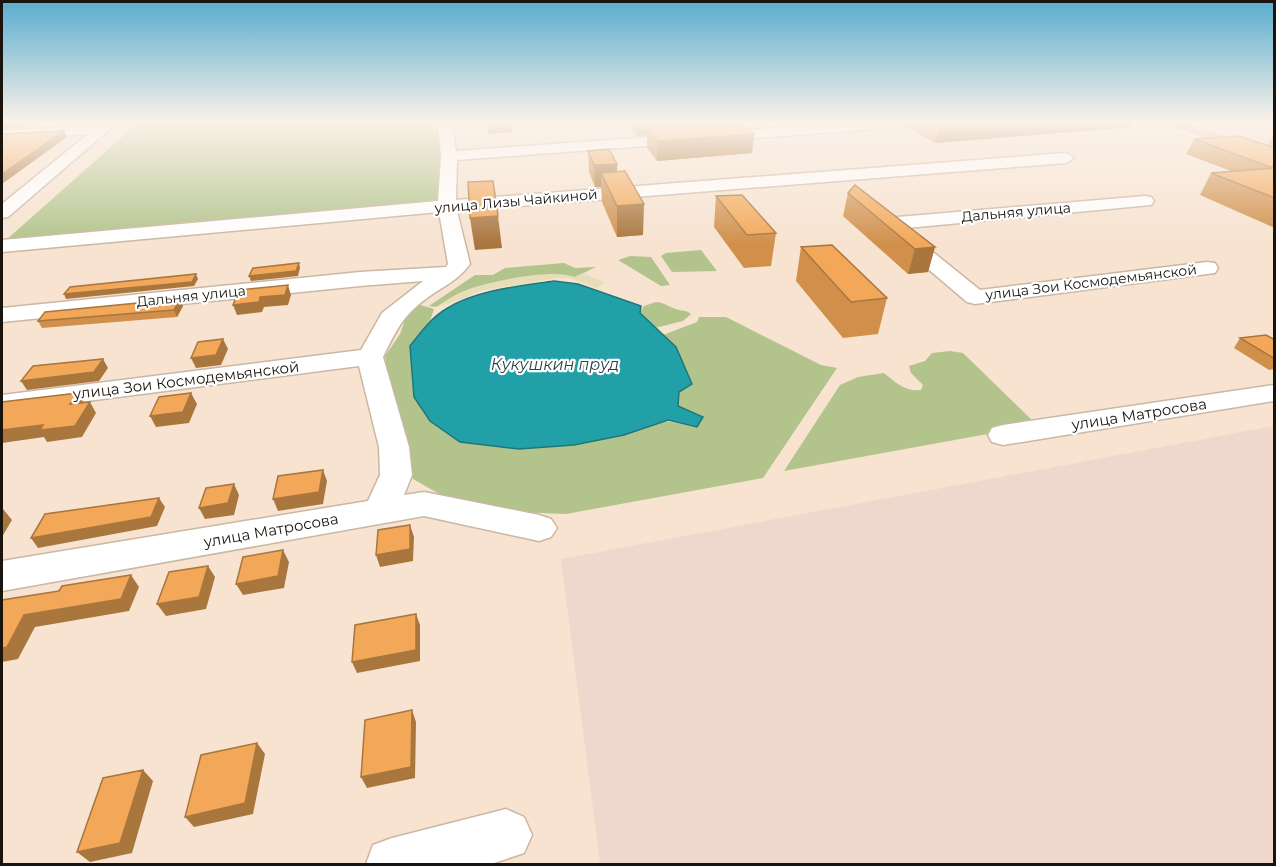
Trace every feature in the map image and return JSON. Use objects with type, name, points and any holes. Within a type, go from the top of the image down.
[{"type":"street","points":[[2,213],[63,163]]},
{"type":"street","points":[[381,511],[396,475],[394,447],[370,357],[390,318],[419,293],[453,273],[459,264],[447,206],[449,163]]},
{"type":"street","name":"улица Лизы Чайкиной","points":[[2,246],[447,206],[994,163]]},
{"type":"street","points":[[827,176],[852,196]]},
{"type":"street","points":[[11,186],[39,184]]},
{"type":"street","name":"Дальняя улица","points":[[886,224],[1145,201]]},
{"type":"street","points":[[869,210],[886,224]]},
{"type":"street","name":"улица Зои Космодемьянской","points":[[886,224],[975,297],[1207,268]]},
{"type":"street","name":"Дальняя улица","points":[[2,315],[360,279],[453,273]]},
{"type":"street","name":"улица Зои Космодемьянской","points":[[2,403],[370,357]]},
{"type":"street","name":"улица Матросова","points":[[1003,435],[1275,393]]},
{"type":"street","name":"улица Матросова","points":[[2,576],[424,504],[539,528]]},
{"type":"street","points":[[392,864],[506,835]]},
{"type":"shaded area","points":[[1274,426],[1274,864],[600,864],[561,559]]},
{"type":"green space","points":[[92,163],[442,163],[446,205],[6,240]]},
{"type":"green space","points":[[701,250],[717,271],[672,272],[661,256],[666,253]]},
{"type":"green space","points":[[630,256],[651,257],[670,285],[661,286],[618,260]]},
{"type":"green space","points":[[564,263],[575,268],[596,267],[575,277],[529,277],[485,285],[467,290],[436,307],[429,306],[475,275],[493,275],[505,268]]},
{"type":"green space","points":[[656,302],[691,314],[683,321],[655,328],[640,313],[644,306]]},
{"type":"green space","points":[[417,304],[434,309],[424,329],[574,445],[624,435],[665,421],[697,427],[703,417],[678,406],[679,392],[692,384],[676,348],[663,335],[697,322],[699,317],[726,317],[821,365],[837,368],[763,478],[566,514],[515,512],[450,500],[413,479],[394,416],[385,356],[400,334],[405,320]]},
{"type":"green space","points":[[950,351],[963,353],[1037,425],[784,471],[840,385],[858,377],[884,373],[906,388],[921,390],[923,385],[911,373],[909,366],[925,361],[932,353]]},
{"type":"sand","points":[[583,273],[605,283],[597,288],[570,278],[556,278],[480,291],[436,307],[465,291],[492,282],[552,274],[575,277]]},
{"type":"water","name":"Кукушкин пруд","points":[[554,281],[578,284],[641,306],[640,313],[676,347],[692,384],[679,392],[678,406],[703,417],[697,427],[668,420],[624,435],[574,445],[519,449],[460,442],[430,421],[414,397],[410,346],[426,326],[446,309],[470,297]]},
{"type":"building","points":[[2,163],[17,163],[2,174]]},
{"type":"building","points":[[593,163],[617,164],[594,165]]},
{"type":"building","points":[[1260,163],[1275,163],[1275,166],[1270,167]]},
{"type":"building","points":[[1275,168],[1275,198],[1211,173]]},
{"type":"building","points":[[625,171],[644,204],[617,206],[601,173]]},
{"type":"building","points":[[493,181],[498,216],[470,218],[468,182]]},
{"type":"building","points":[[855,185],[935,247],[915,249],[848,193]]},
{"type":"building","points":[[742,195],[776,233],[747,235],[716,196]]},
{"type":"building","points":[[832,245],[887,298],[851,302],[801,247]]},
{"type":"building","points":[[299,263],[296,271],[249,276],[253,268]]},
{"type":"building","points":[[196,274],[192,282],[64,294],[70,287]]},
{"type":"building","points":[[288,285],[285,295],[260,297],[259,302],[233,305],[239,290]]},
{"type":"building","points":[[180,299],[174,310],[38,321],[45,312]]},
{"type":"building","points":[[1266,335],[1275,340],[1275,359],[1240,338]]},
{"type":"building","points":[[223,339],[216,355],[191,358],[198,342]]},
{"type":"building","points":[[103,359],[94,372],[21,381],[33,366]]},
{"type":"building","points":[[78,393],[70,404],[90,402],[75,426],[40,430],[43,425],[2,430],[2,402]]},
{"type":"building","points":[[191,393],[183,412],[150,416],[159,397]]},
{"type":"building","points":[[323,470],[319,492],[273,499],[278,476]]},
{"type":"building","points":[[234,484],[228,503],[199,508],[206,488]]},
{"type":"building","points":[[159,498],[151,517],[31,538],[45,514]]},
{"type":"building","points":[[410,525],[410,549],[376,555],[378,530]]},
{"type":"building","points":[[283,550],[278,576],[236,584],[243,557]]},
{"type":"building","points":[[208,566],[199,597],[157,604],[169,572]]},
{"type":"building","points":[[131,575],[121,599],[24,615],[7,647],[2,648],[2,600],[59,591],[62,586]]},
{"type":"building","points":[[416,614],[416,650],[352,662],[355,625]]},
{"type":"building","points":[[412,710],[411,767],[361,777],[365,720]]},
{"type":"building","points":[[257,743],[245,803],[185,817],[201,755]]},
{"type":"building","points":[[143,770],[120,843],[77,852],[103,778]]}]
